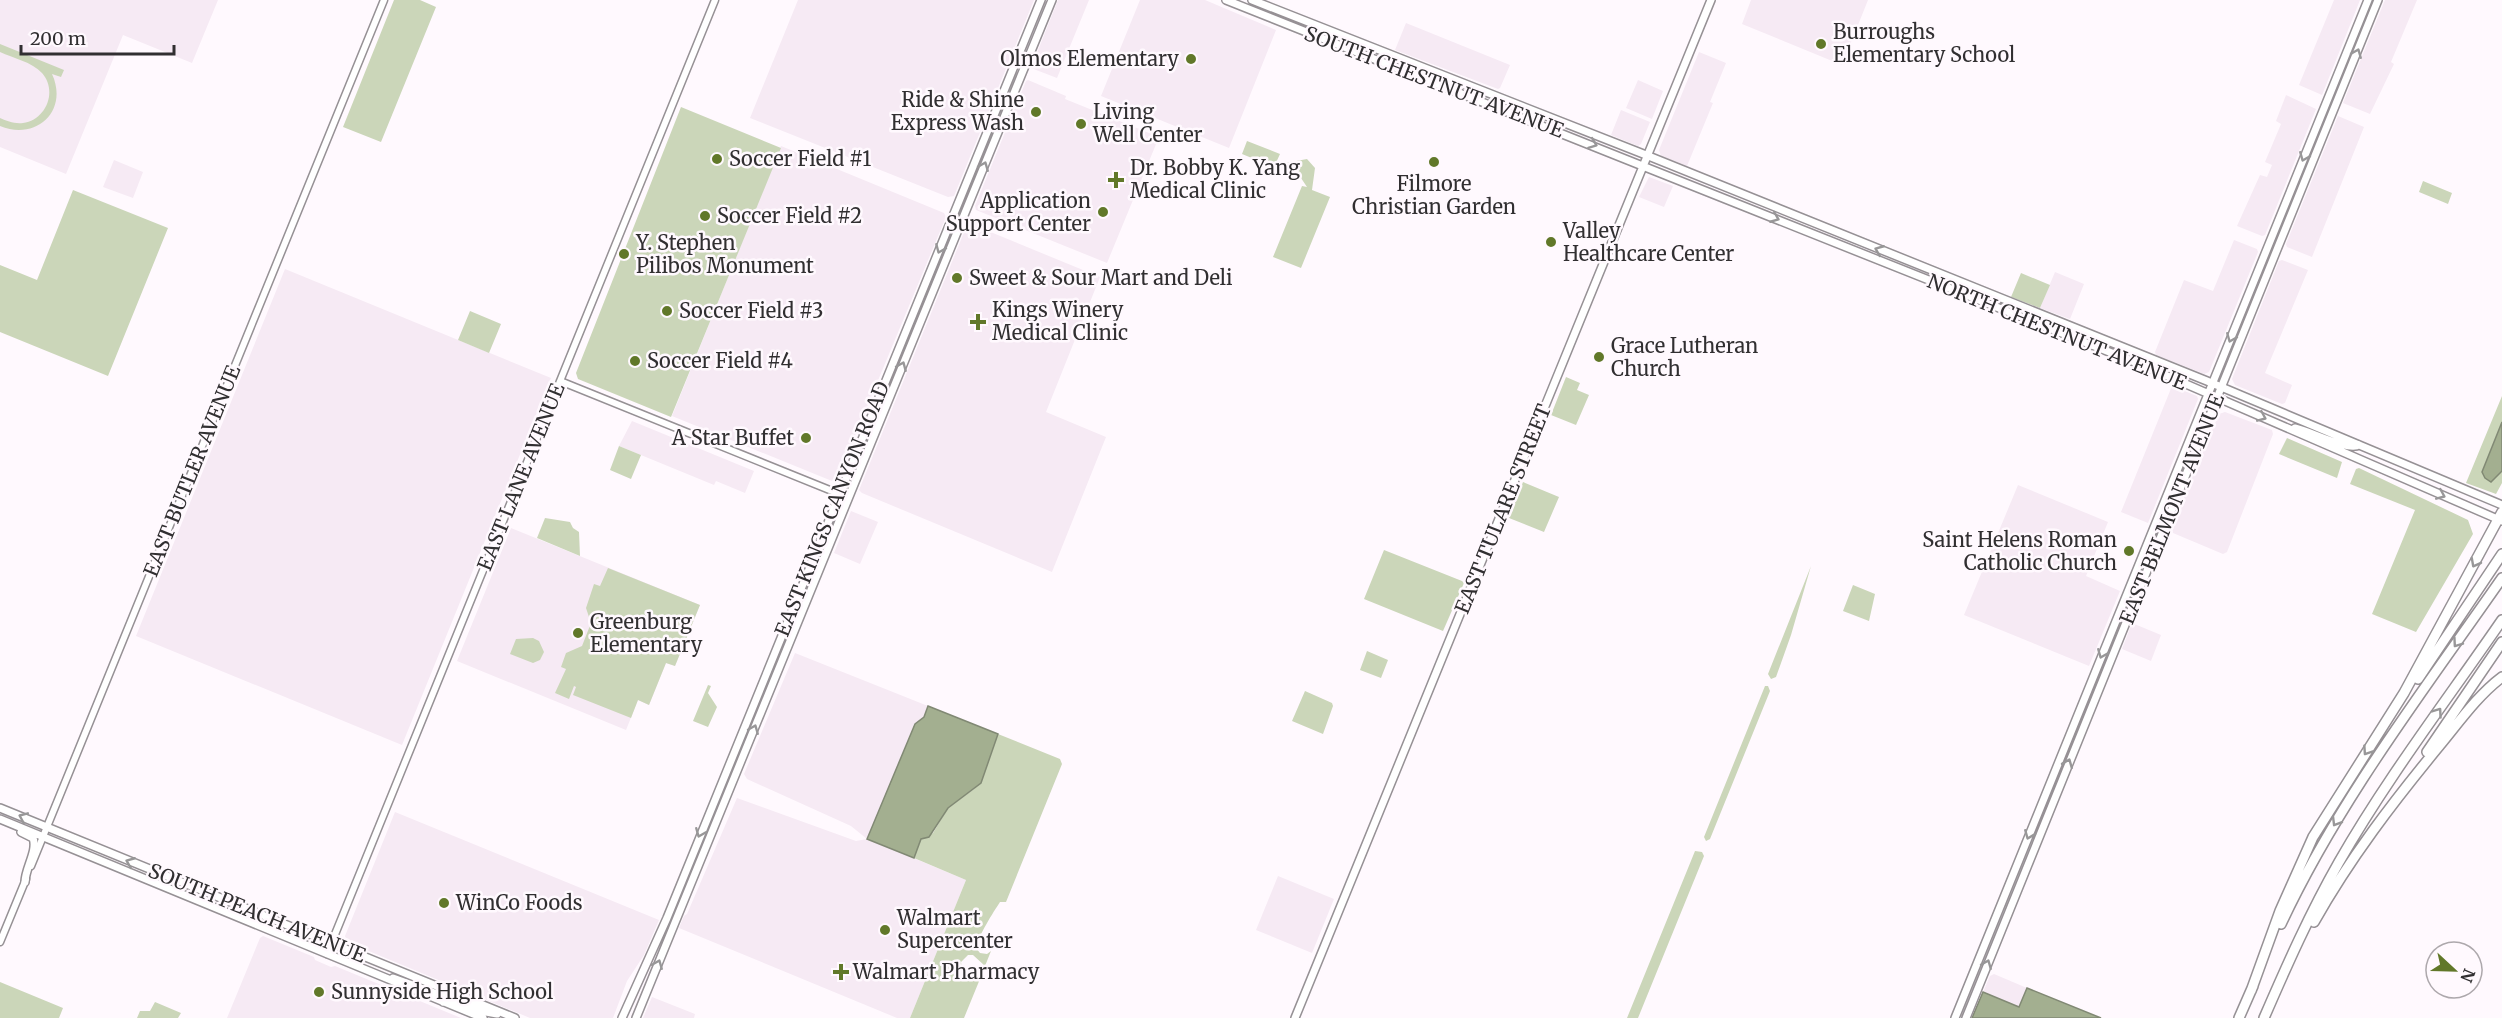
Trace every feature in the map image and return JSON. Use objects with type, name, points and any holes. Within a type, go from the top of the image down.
[{"type":"highway","points":[[2384,725],[2501,517]]},
{"type":"highway","points":[[2251,991],[2280,911],[2306,851],[2329,809],[2384,725],[2456,626],[2502,554]]},
{"type":"highway","points":[[2239,1018],[2290,904],[2338,818],[2502,578]]},
{"type":"highway","points":[[2265,1018],[2307,922],[2345,851],[2388,783],[2502,620]]},
{"type":"highway","points":[[2265,1018],[2281,992],[2320,911],[2358,850],[2502,642]]},
{"type":"highway","points":[[2386,810],[2480,697],[2502,677]]},
{"type":"main road","name":"EAST KINGS CANYON ROAD","points":[[622,1018],[667,918],[1041,0]]},
{"type":"main road","name":"EAST KINGS CANYON ROAD","points":[[636,1018],[1052,0]]},
{"type":"main road","name":"SOUTH CHESTNUT AVENUE","points":[[1226,0],[1643,164]]},
{"type":"main road","name":"SOUTH CHESTNUT AVENUE","points":[[1252,0],[1646,155]]},
{"type":"main road","name":"EAST TULARE STREET","points":[[1295,1018],[1711,0]]},
{"type":"main road","name":"EAST BELMONT AVENUE","points":[[1955,1018],[2368,0]]},
{"type":"main road","name":"EAST BELMONT AVENUE","points":[[1966,1018],[2378,0]]},
{"type":"main road","name":"NORTH CHESTNUT AVENUE","points":[[1646,155],[2212,383],[2502,505]]},
{"type":"main road","name":"NORTH CHESTNUT AVENUE","points":[[1643,164],[2142,365],[2501,517]]},
{"type":"main road","points":[[1713,192],[1718,190],[1742,199],[1753,198]]},
{"type":"main road","points":[[2283,426],[2308,431],[2347,447],[2354,448],[2359,445]]},
{"type":"main road","name":"SOUTH PEACH AVENUE","points":[[0,808],[512,1017]]},
{"type":"main road","name":"SOUTH PEACH AVENUE","points":[[1,819],[483,1018]]},
{"type":"main road","points":[[1,819],[29,835],[34,842],[26,869],[25,882]]},
{"type":"main road","points":[[258,925],[261,921],[266,921],[292,931],[296,929]]},
{"type":"main road","points":[[382,976],[402,979],[440,995],[448,991]]},
{"type":"main road","points":[[443,1002],[449,998],[486,1012],[512,1017]]},
{"type":"street","name":"EAST BUTLER AVENUE","points":[[0,942],[45,837],[46,827],[384,0]]},
{"type":"street","name":"EAST LANE AVENUE","points":[[327,954],[715,0]]},
{"type":"street","points":[[560,381],[847,497]]},
{"type":"shaded area","points":[[0,0],[218,0],[192,63],[123,35],[66,174],[0,147]]},
{"type":"shaded area","points":[[394,0],[420,0],[436,7],[381,142],[343,127]]},
{"type":"shaded area","points":[[798,0],[1034,0],[954,196],[948,197],[750,118]]},
{"type":"shaded area","points":[[1058,0],[1089,0],[1057,78],[1031,68]]},
{"type":"shaded area","name":"Olmos Elementary","points":[[1140,0],[1205,0],[1276,30],[1229,148],[1101,96]]},
{"type":"shaded area","name":"Burroughs Elementary School","points":[[1751,0],[1868,0],[1842,65],[1742,24]]},
{"type":"shaded area","points":[[2334,0],[2360,0],[2322,95],[2299,85]]},
{"type":"shaded area","points":[[2385,0],[2417,0],[2391,62],[2394,64],[2370,114],[2343,103]]},
{"type":"shaded area","points":[[1406,23],[1510,65],[1500,88],[1395,50]]},
{"type":"shaded area","points":[[0,44],[64,70],[61,77],[52,74],[56,87],[53,111],[37,126],[13,130],[0,126],[0,118],[23,123],[38,116],[47,104],[49,88],[47,80],[38,69],[0,52]]},
{"type":"shaded area","points":[[1699,52],[1726,63],[1710,102],[1713,103],[1687,166],[1661,156],[1659,150]]},
{"type":"shaded area","points":[[1028,80],[1066,96],[1065,99],[1159,137],[1107,263],[976,210],[975,206]]},
{"type":"shaded area","points":[[1638,80],[1663,91],[1652,119],[1626,108]]},
{"type":"shaded area","points":[[2286,95],[2316,109],[2265,235],[2262,236],[2237,226],[2260,175],[2267,177],[2272,165],[2265,162],[2281,124],[2276,121]]},
{"type":"shaded area","points":[[681,107],[781,148],[671,417],[578,379],[576,373]]},
{"type":"shaded area","points":[[1621,110],[1650,122],[1638,146],[1611,135]]},
{"type":"shaded area","points":[[2338,116],[2364,127],[2312,257],[2287,247],[2286,244]]},
{"type":"shaded area","points":[[1247,141],[1280,154],[1274,167],[1242,154]]},
{"type":"shaded area","points":[[781,146],[944,213],[946,217],[837,479],[832,481],[672,416]]},
{"type":"shaded area","points":[[1307,159],[1315,168],[1312,190],[1330,197],[1301,268],[1273,257],[1302,186],[1307,187],[1301,178],[1279,169],[1280,164]]},
{"type":"shaded area","points":[[114,160],[143,172],[133,198],[103,187]]},
{"type":"shaded area","points":[[1649,177],[1673,186],[1664,207],[1639,197]]},
{"type":"shaded area","points":[[2423,181],[2452,193],[2448,204],[2419,192]]},
{"type":"shaded area","points":[[73,190],[168,228],[108,376],[0,332],[0,265],[37,280]]},
{"type":"shaded area","points":[[971,224],[1100,277],[1046,412],[1106,437],[1052,572],[859,490],[967,225]]},
{"type":"shaded area","points":[[2234,240],[2257,249],[2258,252],[2209,372],[2204,374],[2156,355],[2155,352],[2184,280],[2213,291]]},
{"type":"shaded area","points":[[2282,260],[2308,270],[2265,373],[2292,385],[2285,403],[2282,404],[2235,385],[2232,379],[2279,261]]},
{"type":"shaded area","points":[[285,269],[551,378],[402,745],[136,636]]},
{"type":"shaded area","points":[[2055,272],[2084,284],[2070,319],[2040,308]]},
{"type":"shaded area","points":[[2021,273],[2050,285],[2040,308],[2011,297]]},
{"type":"shaded area","points":[[470,311],[501,324],[489,353],[458,340]]},
{"type":"shaded area","points":[[1566,377],[1580,383],[1577,390],[1589,395],[1576,425],[1551,415]]},
{"type":"shaded area","points":[[2172,386],[2197,396],[2198,399],[2148,523],[2121,512]]},
{"type":"shaded area","points":[[2502,396],[2502,483],[2496,494],[2466,483]]},
{"type":"shaded area","points":[[2225,412],[2272,430],[2273,434],[2227,552],[2223,554],[2173,533],[2171,528],[2219,414]]},
{"type":"shaded area","points":[[632,421],[754,471],[745,493],[716,481],[714,485],[619,446]]},
{"type":"shaded area","points":[[2502,422],[2502,471],[2491,482],[2482,472]]},
{"type":"shaded area","points":[[2287,438],[2342,462],[2337,478],[2279,454]]},
{"type":"shaded area","points":[[619,446],[641,455],[631,479],[610,470]]},
{"type":"shaded area","points":[[2359,468],[2468,520],[2473,534],[2416,632],[2372,614],[2415,510],[2350,484],[2356,469]]},
{"type":"shaded area","points":[[1523,482],[1559,497],[1544,532],[1509,518]]},
{"type":"shaded area","points":[[2018,485],[2108,522],[2086,576],[2120,591],[2089,666],[1964,615]]},
{"type":"shaded area","points":[[851,511],[878,522],[860,564],[834,553]]},
{"type":"shaded area","points":[[545,518],[570,522],[579,532],[580,556],[537,538]]},
{"type":"shaded area","name":"Greenburg Elementary","points":[[511,528],[700,605],[675,666],[666,663],[649,705],[638,700],[626,730],[457,661]]},
{"type":"shaded area","points":[[1384,550],[1464,583],[1443,631],[1364,599]]},
{"type":"shaded area","points":[[1811,566],[1791,635],[1776,677],[1771,679],[1768,674]]},
{"type":"shaded area","points":[[608,568],[700,605],[675,666],[666,663],[649,705],[638,700],[631,718],[573,695],[576,687],[574,686],[569,699],[555,693],[566,669],[561,667],[566,653],[582,646],[591,623],[586,608],[594,584],[600,586]]},
{"type":"shaded area","points":[[1853,585],[1875,594],[1869,621],[1843,611]]},
{"type":"shaded area","points":[[2132,623],[2161,635],[2151,661],[2122,649]]},
{"type":"shaded area","points":[[533,638],[539,641],[544,652],[540,660],[533,663],[510,654],[516,639]]},
{"type":"shaded area","points":[[1367,651],[1388,660],[1381,678],[1360,670]]},
{"type":"shaded area","points":[[795,653],[928,706],[924,717],[914,724],[868,839],[966,880],[910,1018],[897,1018],[679,928],[737,798],[856,841],[867,839],[851,826],[747,779],[744,774]]},
{"type":"shaded area","points":[[708,685],[711,686],[708,693],[717,707],[708,727],[693,721]]},
{"type":"shaded area","points":[[1765,686],[1768,686],[1770,691],[1710,839],[1706,841],[1704,837]]},
{"type":"shaded area","points":[[1305,691],[1332,703],[1323,734],[1292,721]]},
{"type":"shaded area","points":[[928,706],[998,734],[981,783],[948,808],[929,837],[921,839],[914,858],[867,839],[915,724],[924,717]]},
{"type":"shaded area","points":[[998,734],[1060,759],[1062,764],[1006,902],[1000,902],[977,944],[976,948],[980,953],[987,954],[991,951],[985,966],[973,955],[968,955],[961,962],[965,974],[982,974],[964,1018],[910,1018],[966,880],[914,858],[921,839],[933,833],[948,808],[974,789],[982,779]]},
{"type":"shaded area","points":[[395,812],[659,920],[644,955],[627,981],[613,1018],[530,1018],[347,942],[345,936]]},
{"type":"shaded area","points":[[1695,851],[1702,852],[1704,856],[1638,1018],[1627,1018]]},
{"type":"shaded area","points":[[1278,876],[1334,899],[1312,953],[1256,930]]},
{"type":"shaded area","name":"Sunnyside High School","points":[[263,936],[314,957],[315,960],[331,967],[335,966],[461,1018],[227,1018],[260,938]]},
{"type":"shaded area","points":[[1994,974],[2027,988],[2019,1007],[1983,992],[1990,976]]},
{"type":"shaded area","points":[[0,982],[63,1008],[59,1018],[0,1018]]},
{"type":"shaded area","points":[[2027,988],[2101,1018],[1972,1018],[1983,992],[2019,1007]]},
{"type":"shaded area","points":[[652,997],[695,1014],[694,1018],[643,1018]]},
{"type":"shaded area","points":[[155,1002],[181,1013],[178,1018],[137,1018],[140,1011],[150,1011]]},
{"type":"place","name":"Burroughs Elementary School","points":[[1821,44]]},
{"type":"place","name":"Olmos Elementary","points":[[1191,59]]},
{"type":"place","name":"Ride & Shine Express Wash","points":[[1036,112]]},
{"type":"place","name":"Living Well Center","points":[[1081,124]]},
{"type":"place","name":"Soccer Field #1","points":[[717,159]]},
{"type":"place","name":"Filmore Christian Garden","points":[[1434,162]]},
{"type":"place","name":"Dr. Bobby K. Yang Medical Clinic","points":[[1116,180]]},
{"type":"place","name":"Application Support Center","points":[[1103,212]]},
{"type":"place","name":"Soccer Field #2","points":[[705,216]]},
{"type":"place","name":"Valley Healthcare Center","points":[[1551,242]]},
{"type":"place","name":"Y. Stephen Pilibos Monument","points":[[624,254]]},
{"type":"place","name":"Sweet & Sour Mart and Deli","points":[[957,278]]},
{"type":"place","name":"Soccer Field #3","points":[[667,311]]},
{"type":"place","name":"Kings Winery Medical Clinic","points":[[978,322]]},
{"type":"place","name":"Grace Lutheran Church","points":[[1599,357]]},
{"type":"place","name":"Soccer Field #4","points":[[635,361]]},
{"type":"place","name":"A Star Buffet","points":[[806,438]]},
{"type":"place","name":"Saint Helens Roman Catholic Church","points":[[2129,551]]},
{"type":"place","name":"Greenburg Elementary","points":[[578,633]]},
{"type":"place","name":"WinCo Foods","points":[[444,903]]},
{"type":"place","name":"Walmart Supercenter","points":[[885,930]]},
{"type":"place","name":"Walmart Pharmacy","points":[[841,972]]},
{"type":"place","name":"Sunnyside High School","points":[[319,992]]}]
